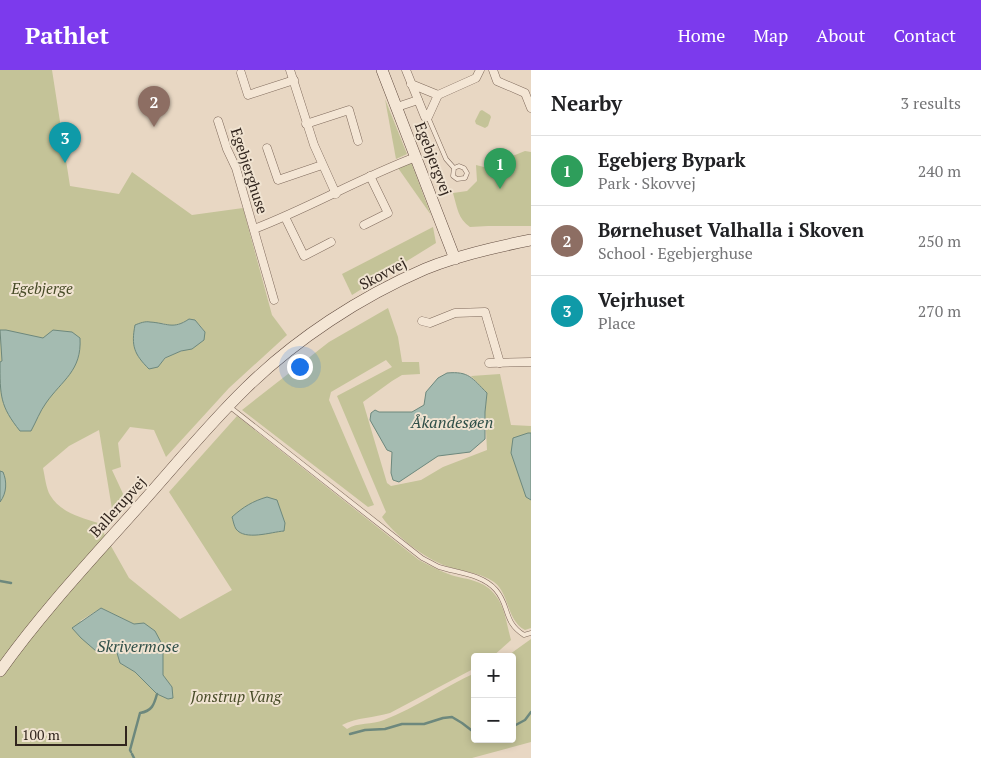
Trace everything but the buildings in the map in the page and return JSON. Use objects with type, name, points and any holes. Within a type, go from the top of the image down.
[{"type":"street","points":[[290,70],[306,124],[336,194]]},
{"type":"street","name":"Egebjergvej","points":[[382,70],[455,258]]},
{"type":"street","points":[[406,70],[425,117],[428,117],[438,95],[476,78],[480,70]]},
{"type":"street","points":[[493,70],[497,81],[525,93],[531,108]]},
{"type":"street","points":[[241,73],[248,95],[294,80]]},
{"type":"street","points":[[411,84],[438,95]]},
{"type":"street","points":[[397,108],[418,100]]},
{"type":"street","points":[[306,124],[349,110],[358,141]]},
{"type":"street","name":"Egebjerghuse","points":[[218,121],[226,149],[236,168],[274,300]]},
{"type":"street","name":"Egebjerghuse","points":[[267,148],[278,180],[322,165]]},
{"type":"street","name":"Egebjerghuse","points":[[254,229],[285,218],[370,176],[416,157]]},
{"type":"street","points":[[364,225],[388,213],[370,176]]},
{"type":"street","name":"Egebjerghuse","points":[[285,218],[304,256],[331,242]]},
{"type":"street","name":"Skovvej","points":[[266,370],[297,344],[330,321],[374,295],[425,270],[455,258],[503,245],[531,240]]},
{"type":"street","points":[[422,321],[430,323],[455,313],[485,312],[500,363]]},
{"type":"street","points":[[489,363],[531,362]]},
{"type":"street","name":"Ballerupvej","points":[[0,671],[56,600],[228,405],[266,370]]},
{"type":"lane","points":[[428,117],[446,159],[454,168]]},
{"type":"lane","points":[[228,405],[422,558],[438,566],[481,578],[490,584],[502,598],[510,623],[524,635],[531,633]]},
{"type":"green space","points":[[0,70],[52,70],[70,186],[119,194],[132,172],[192,215],[243,208],[272,315],[287,335],[229,388],[166,457],[154,430],[130,427],[118,443],[121,467],[112,470],[125,498],[113,515],[99,430],[69,446],[43,468],[50,495],[54,501],[65,510],[98,523],[129,578],[180,619],[232,590],[169,492],[237,416],[419,560],[451,575],[476,581],[487,587],[499,600],[504,611],[511,640],[496,653],[471,653],[471,670],[390,713],[354,720],[342,725],[347,729],[356,725],[375,723],[407,710],[471,675],[471,743],[516,743],[516,653],[512,653],[531,639],[531,742],[472,758],[0,758]],"holes":[[[189,319],[194,321],[205,332],[203,338],[189,349],[166,358],[158,367],[162,323],[176,325]],[[101,608],[134,624],[163,675],[172,687],[147,682],[120,663],[117,653],[80,621]]]},
{"type":"green space","points":[[385,99],[407,154],[396,159]]},
{"type":"green space","points":[[482,110],[491,117],[488,126],[485,128],[476,124],[475,121]]},
{"type":"green space","points":[[525,151],[531,152],[531,226],[470,227],[466,224],[460,216],[453,193],[467,191],[477,181],[476,165],[484,167]]},
{"type":"green space","points":[[411,162],[431,215],[398,168]]},
{"type":"green space","points":[[433,227],[436,243],[352,295],[342,274]]},
{"type":"green space","points":[[388,308],[398,337],[402,362],[419,362],[420,374],[402,375],[363,402],[387,483],[391,486],[421,480],[443,467],[487,450],[485,412],[487,393],[471,376],[500,374],[511,425],[531,426],[531,433],[528,433],[526,497],[531,500],[531,628],[525,630],[514,620],[503,593],[494,582],[477,574],[446,566],[429,558],[402,539],[382,517],[386,512],[337,396],[392,367],[386,360],[331,392],[329,400],[374,505],[368,507],[242,410],[329,342]]},
{"type":"water","points":[[189,319],[195,320],[205,332],[204,340],[192,349],[181,351],[165,358],[158,367],[149,369],[140,359],[135,349],[133,339],[135,325],[148,322],[174,325]]},
{"type":"water","points":[[0,330],[43,338],[53,330],[72,332],[80,338],[78,359],[74,367],[44,406],[31,431],[20,431],[8,414],[2,400],[0,384],[0,362],[2,361]]},
{"type":"water","name":"Åkandesøen","points":[[447,373],[465,374],[487,393],[485,439],[470,452],[438,456],[399,482],[393,480],[391,473],[392,452],[387,450],[370,420],[371,413],[375,410],[379,412],[412,412],[424,405],[426,392],[438,378]]},
{"type":"water","points":[[531,433],[531,500],[526,497],[511,453],[513,438]]},
{"type":"water","points":[[0,471],[3,472],[6,483],[4,495],[0,502]]},
{"type":"water","points":[[267,497],[277,500],[285,523],[284,531],[258,535],[240,533],[235,528],[232,517],[248,505]]},
{"type":"water","name":"Skrivermose","points":[[101,608],[134,624],[144,623],[155,631],[163,646],[163,675],[172,687],[173,698],[168,699],[157,694],[135,672],[120,663],[117,653],[96,651],[72,628]]},
{"type":"waterway","points":[[0,581],[11,583]]},
{"type":"waterway","points":[[131,752],[140,713],[152,707],[157,694]]},
{"type":"waterway","points":[[516,725],[525,720],[531,712]]},
{"type":"waterway","points":[[350,734],[365,730],[385,729],[402,724],[424,724],[452,717],[471,730]]},
{"type":"waterway","points":[[132,754],[134,758]]},
{"type":"place","name":"Børnehuset Valhalla i Skoven","points":[[154,127]]},
{"type":"place","name":"Vejrhuset","points":[[65,163]]},
{"type":"place","name":"Egebjerg Bypark","points":[[500,189]]},
{"type":"park label","name":"Egebjerge","points":[[42,289]]},
{"type":"park label","name":"Jonstrup Vang","points":[[236,697]]}]
